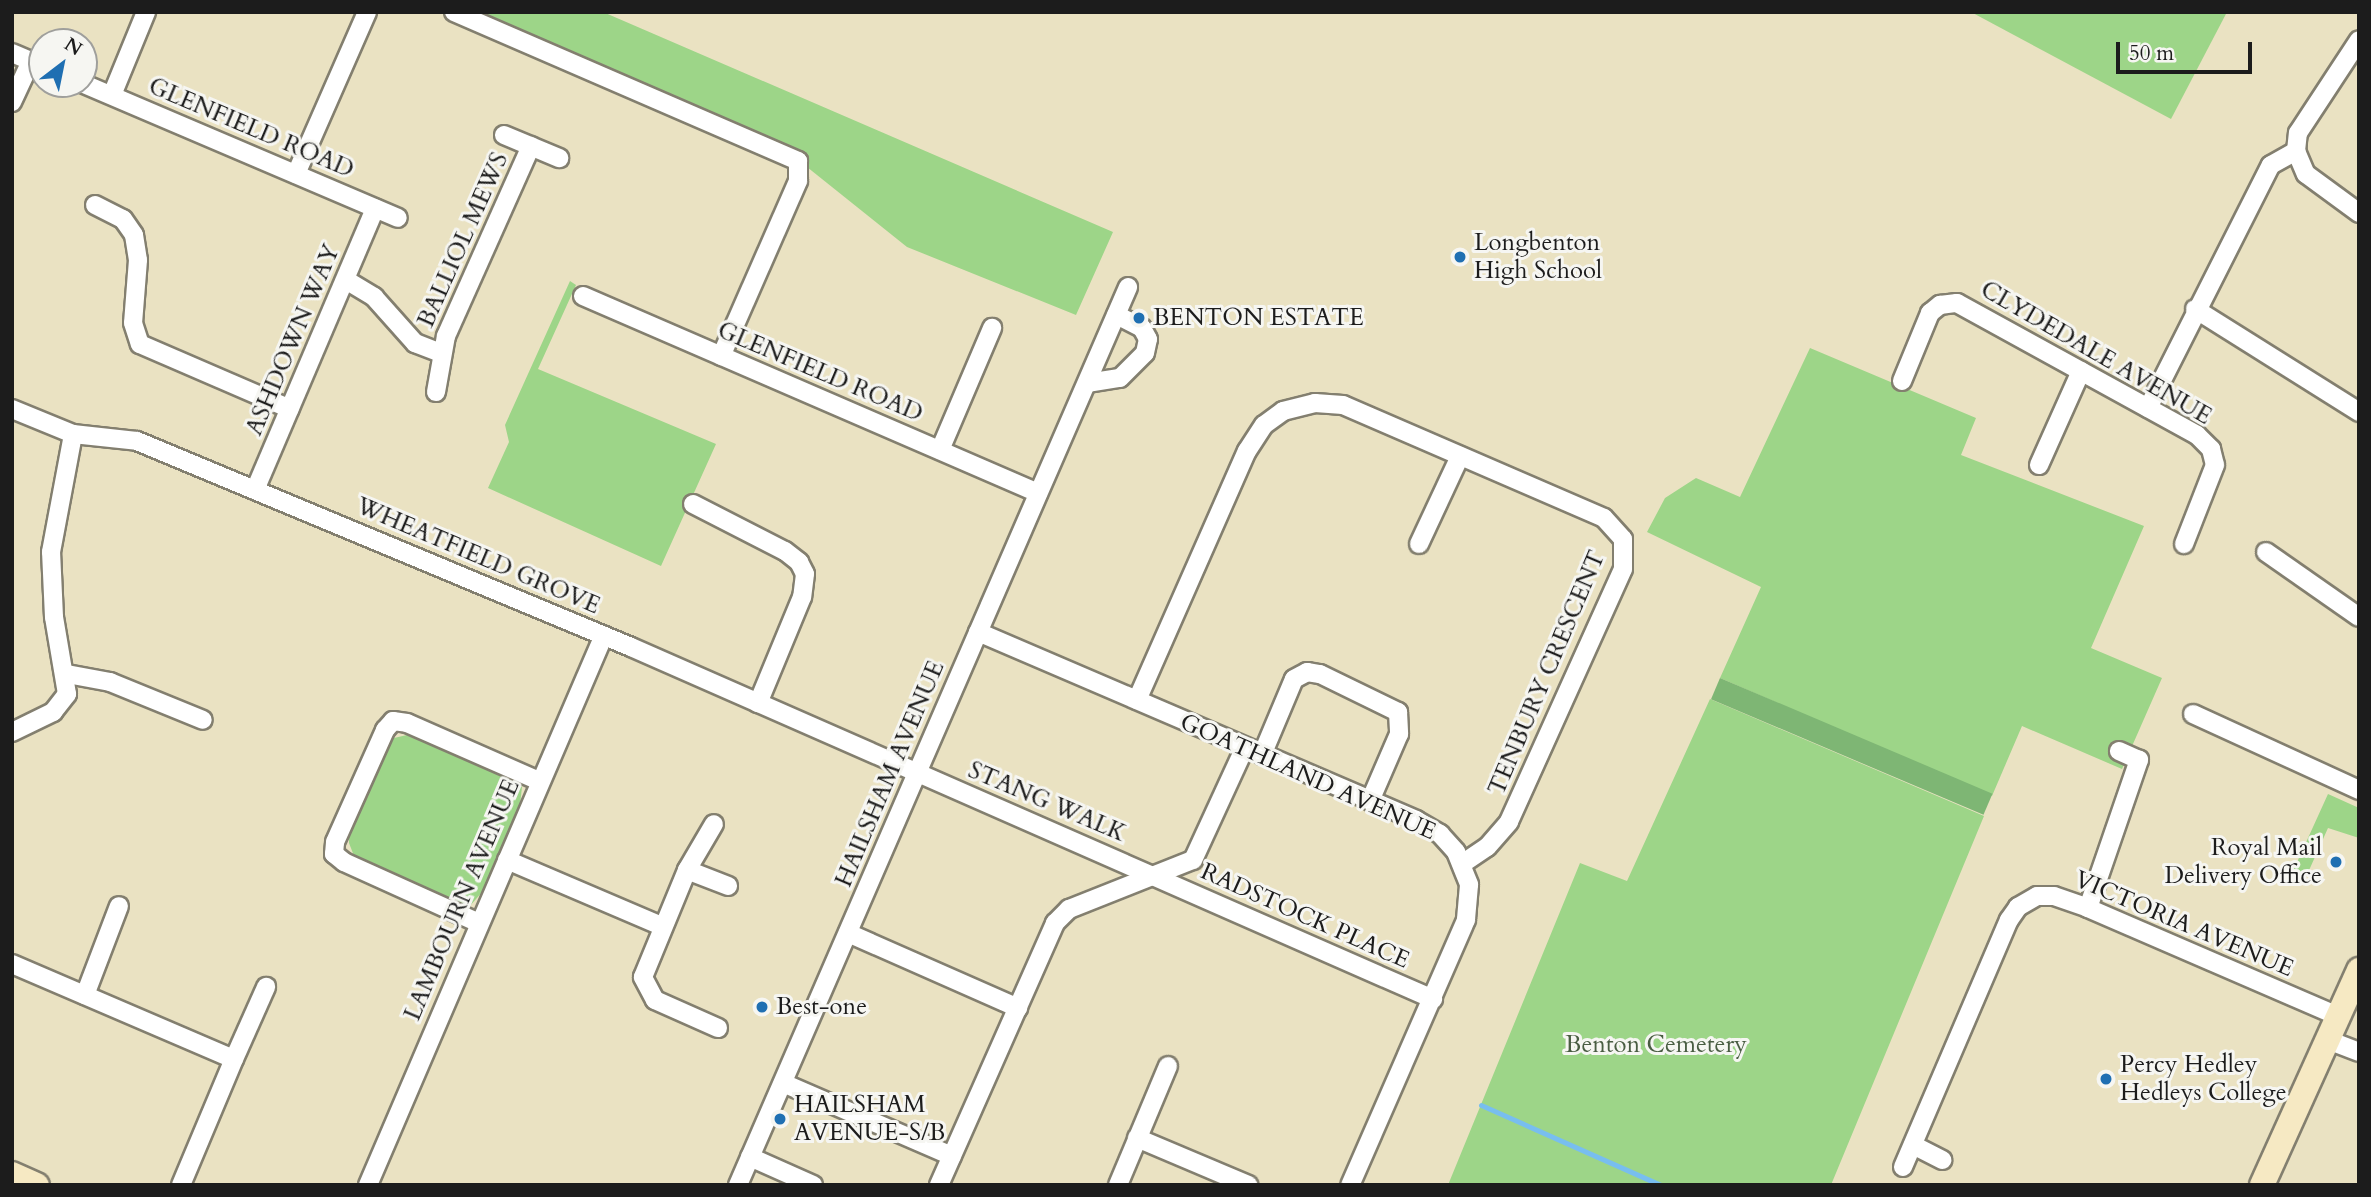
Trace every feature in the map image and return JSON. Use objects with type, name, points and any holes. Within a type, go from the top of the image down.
[{"type":"main road","points":[[2262,1185],[2359,970]]},
{"type":"main road","points":[[12,1174],[37,1185]]},
{"type":"street","points":[[112,95],[146,12]]},
{"type":"street","points":[[296,174],[367,12]]},
{"type":"street","points":[[454,12],[798,161],[800,175],[721,356]]},
{"type":"street","points":[[2359,40],[2298,133],[2296,151],[2306,174],[2359,214]]},
{"type":"street","points":[[12,53],[28,60]]},
{"type":"street","points":[[12,103],[28,77]]},
{"type":"street","name":"GLENFIELD ROAD","points":[[98,89],[398,218]]},
{"type":"street","name":"BALLIOL MEWS","points":[[505,135],[559,158]]},
{"type":"street","name":"BALLIOL MEWS","points":[[436,392],[441,354],[531,146]]},
{"type":"street","points":[[2148,408],[2195,309],[2271,165],[2296,151]]},
{"type":"street","points":[[95,205],[124,219],[134,235],[138,260],[133,323],[140,344],[290,409]]},
{"type":"street","name":"ASHDOWN WAY","points":[[255,490],[375,208]]},
{"type":"street","name":"BALLIOL MEWS","points":[[345,280],[374,298],[415,343],[441,354]]},
{"type":"street","name":"HAILSHAM AVENUE","points":[[738,1185],[1128,287]]},
{"type":"street","name":"GLENFIELD ROAD","points":[[583,296],[1038,493]]},
{"type":"street","name":"CLYDEDALE AVENUE","points":[[1902,381],[1930,313],[1952,302],[2197,435],[2214,454],[2212,479],[2184,544]]},
{"type":"street","points":[[2195,309],[2359,412]]},
{"type":"street","points":[[1087,383],[1121,378],[1145,353],[1148,340],[1142,328],[1116,315]]},
{"type":"street","points":[[940,450],[992,328]]},
{"type":"street","points":[[2039,465],[2081,371]]},
{"type":"street","name":"TENBURY CRESCENT","points":[[1137,700],[1247,451],[1272,418],[1304,404],[1343,405],[1604,518],[1618,530],[1626,549],[1623,569],[1509,822],[1488,848],[1463,863]]},
{"type":"street","name":"WHEATFIELD GROVE","points":[[12,409],[73,434],[137,441],[604,635],[918,773]]},
{"type":"street","points":[[12,732],[59,707],[67,694],[67,674],[54,617],[51,552],[73,434]]},
{"type":"street","points":[[1419,544],[1460,456]]},
{"type":"street","points":[[693,504],[785,551],[805,574],[802,597],[758,703]]},
{"type":"street","points":[[2266,552],[2359,617]]},
{"type":"street","name":"GOATHLAND AVENUE","points":[[978,632],[1370,801],[1440,834],[1463,863]]},
{"type":"street","name":"LAMBOURN AVENUE","points":[[368,1185],[604,635]]},
{"type":"street","points":[[1262,755],[1294,679],[1307,672],[1320,674],[1398,712],[1399,734],[1370,801]]},
{"type":"street","points":[[67,674],[110,682],[203,720]]},
{"type":"street","points":[[2193,714],[2359,790]]},
{"type":"street","points":[[479,923],[344,862],[334,854],[335,842],[385,730],[393,722],[407,723],[540,781]]},
{"type":"street","points":[[939,1185],[1055,923],[1064,912],[1188,865],[1198,854],[1245,747]]},
{"type":"street","points":[[2088,908],[2139,760],[2119,751]]},
{"type":"street","name":"STANG WALK","points":[[918,773],[1158,877]]},
{"type":"street","points":[[714,824],[687,870],[644,968],[645,986],[655,1000],[718,1028]]},
{"type":"street","points":[[507,860],[662,926]]},
{"type":"street","points":[[1350,1185],[1433,999],[1468,908],[1463,863]]},
{"type":"street","points":[[687,870],[728,886]]},
{"type":"street","name":"RADSTOCK PLACE","points":[[1158,877],[1433,999]]},
{"type":"street","name":"VICTORIA AVENUE","points":[[1903,1167],[2014,912],[2030,899],[2045,895],[2088,908],[2338,1016]]},
{"type":"street","points":[[85,995],[119,906]]},
{"type":"street","points":[[848,933],[1018,1008]]},
{"type":"street","points":[[12,964],[234,1059]]},
{"type":"street","points":[[181,1185],[266,987]]},
{"type":"street","points":[[2328,1040],[2359,1052]]},
{"type":"street","points":[[1118,1185],[1168,1066]]},
{"type":"street","points":[[782,1083],[952,1156]]},
{"type":"street","points":[[1137,1138],[1248,1185]]},
{"type":"street","points":[[1913,1146],[1942,1160]]},
{"type":"street","points":[[750,1157],[813,1185]]},
{"type":"green space","points":[[472,12],[603,12],[1113,232],[1076,315],[907,247],[807,167],[806,159]]},
{"type":"green space","points":[[1971,12],[2227,12],[2171,119]]},
{"type":"green space","points":[[570,281],[576,285],[538,369],[716,444],[661,566],[488,488],[509,442],[505,425]]},
{"type":"green space","points":[[1810,348],[1976,418],[1961,455],[2144,526],[2091,648],[2162,678],[2122,769],[2022,726],[1992,796],[1720,678],[1761,587],[1647,532],[1665,498],[1696,478],[1740,497]]},
{"type":"green space","points":[[1720,678],[1992,794],[1983,815],[1711,699]]},
{"type":"green space","name":"Benton Cemetery","points":[[1710,699],[1984,816],[1831,1185],[1448,1185],[1580,863],[1627,881]]},
{"type":"green space","points":[[407,735],[518,782],[522,787],[520,805],[484,890],[469,907],[457,908],[364,864],[354,856],[349,843],[349,830],[384,750],[394,738]]},
{"type":"green space","points":[[2328,794],[2359,808],[2359,838],[2328,828],[2306,877],[2293,871]]},
{"type":"waterway","points":[[1481,1105],[1661,1185]]},
{"type":"place","name":"Longbenton High School","points":[[1460,257]]},
{"type":"place","name":"BENTON ESTATE","points":[[1139,318]]},
{"type":"place","name":"Royal Mail Delivery Office","points":[[2336,862]]},
{"type":"place","name":"Best-one","points":[[762,1007]]},
{"type":"place","name":"Percy Hedley Hedleys College","points":[[2106,1079]]},
{"type":"place","name":"HAILSHAM AVENUE-S/B","points":[[780,1119]]}]
